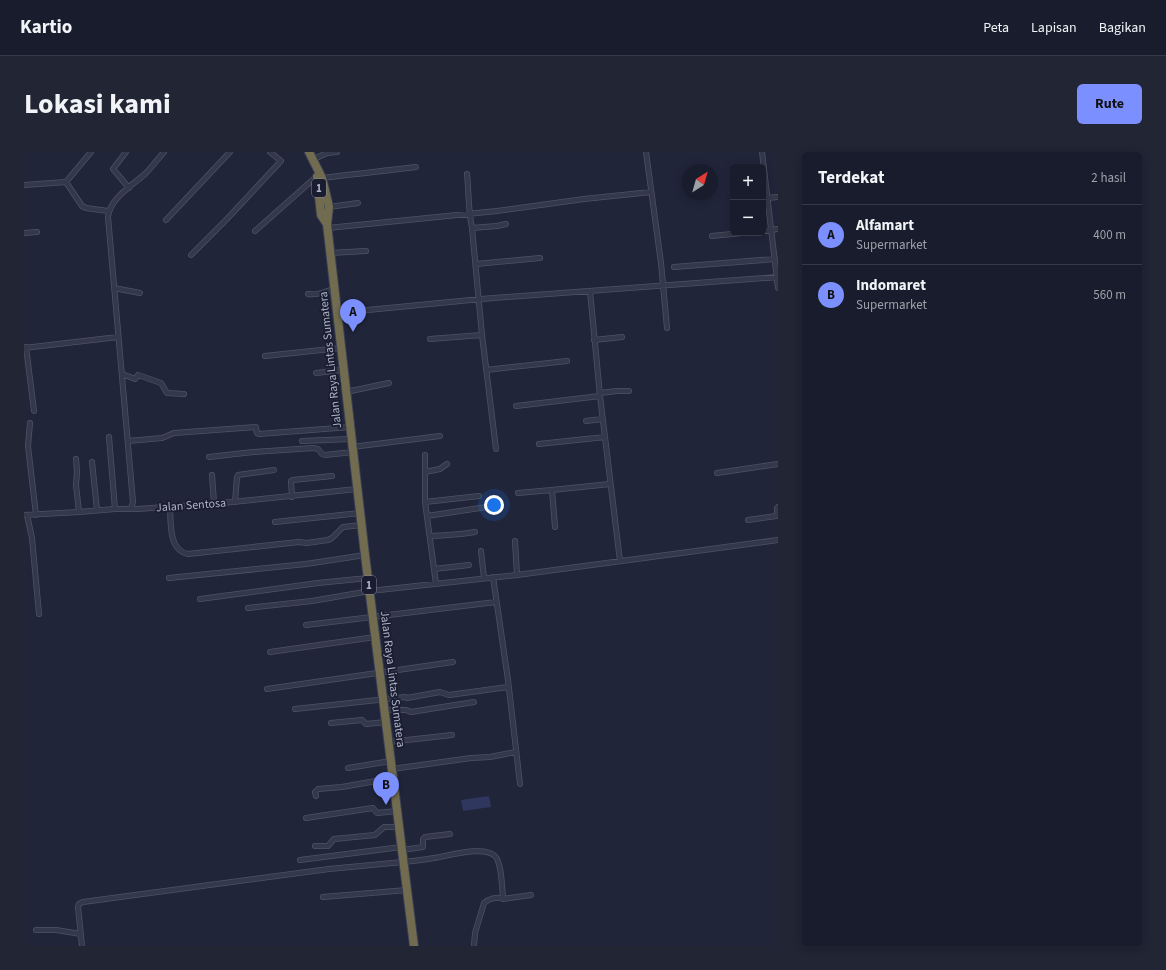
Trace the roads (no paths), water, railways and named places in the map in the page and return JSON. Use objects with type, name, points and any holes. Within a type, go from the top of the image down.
[{"type":"highway","name":"Jalan Raya Lintas Sumatera","points":[[306,152],[319,177],[321,215],[327,226]]},
{"type":"highway","name":"Jalan Raya Lintas Sumatera","points":[[312,155],[328,207],[327,226],[342,370],[346,392],[379,673],[414,946]]},
{"type":"street","points":[[24,185],[66,182],[91,152]]},
{"type":"street","points":[[126,152],[113,170],[129,188]]},
{"type":"street","points":[[132,509],[133,502],[108,229],[108,211],[119,197],[146,172],[164,152]]},
{"type":"street","points":[[166,220],[230,152]]},
{"type":"street","points":[[191,255],[281,161],[270,152]]},
{"type":"street","points":[[312,155],[337,152]]},
{"type":"street","points":[[646,152],[660,255],[667,328]]},
{"type":"street","points":[[762,152],[771,230],[776,245],[775,259],[778,288]]},
{"type":"street","points":[[255,231],[319,177],[416,167]]},
{"type":"street","points":[[467,174],[469,213],[472,228],[480,300],[482,335],[496,449]]},
{"type":"street","points":[[66,182],[82,206],[86,208],[108,211]]},
{"type":"street","points":[[327,226],[497,211],[584,198],[651,192]]},
{"type":"street","points":[[767,198],[778,197]]},
{"type":"street","points":[[328,207],[358,203]]},
{"type":"street","points":[[472,228],[506,224]]},
{"type":"street","points":[[766,231],[778,229]]},
{"type":"street","points":[[24,233],[37,232]]},
{"type":"street","points":[[712,236],[730,234]]},
{"type":"street","points":[[330,253],[366,251]]},
{"type":"street","points":[[476,264],[540,258]]},
{"type":"street","points":[[674,267],[775,259]]},
{"type":"street","points":[[337,313],[662,285],[777,277]]},
{"type":"street","points":[[114,288],[140,293]]},
{"type":"street","points":[[308,294],[318,295],[325,291],[334,289]]},
{"type":"street","points":[[590,291],[602,419],[620,561]]},
{"type":"street","points":[[430,339],[482,335]]},
{"type":"street","points":[[594,340],[622,336]]},
{"type":"street","points":[[34,412],[25,348],[118,337]]},
{"type":"street","points":[[265,356],[340,348]]},
{"type":"street","points":[[486,370],[567,361]]},
{"type":"street","points":[[316,373],[342,370]]},
{"type":"street","points":[[122,374],[135,379],[138,375],[161,383],[168,393],[184,394]]},
{"type":"street","points":[[346,392],[389,383]]},
{"type":"street","points":[[516,406],[600,395],[617,391],[629,391]]},
{"type":"street","points":[[586,421],[602,419]]},
{"type":"street","points":[[30,423],[28,446],[36,514]]},
{"type":"street","points":[[128,441],[162,438],[174,433],[256,427],[257,433],[259,434],[350,427]]},
{"type":"street","points":[[209,457],[313,448],[318,449],[325,455],[440,436]]},
{"type":"street","points":[[109,437],[115,509]]},
{"type":"street","points":[[539,444],[605,437]]},
{"type":"street","points":[[302,441],[351,438]]},
{"type":"street","points":[[425,456],[425,502],[436,584]]},
{"type":"street","points":[[76,459],[76,485],[79,512]]},
{"type":"street","points":[[92,462],[97,510]]},
{"type":"street","points":[[425,472],[440,469],[446,464]]},
{"type":"street","points":[[718,473],[778,464]]},
{"type":"street","points":[[235,502],[236,477],[238,475],[274,470]]},
{"type":"street","points":[[212,475],[214,503]]},
{"type":"street","points":[[292,497],[291,481],[332,476]]},
{"type":"street","points":[[518,493],[610,484]]},
{"type":"street","name":"Jalan Sentosa","points":[[26,515],[235,502],[357,489]]},
{"type":"street","points":[[552,490],[555,527]]},
{"type":"street","points":[[425,502],[479,496]]},
{"type":"street","points":[[427,516],[500,505]]},
{"type":"street","points":[[170,506],[173,540],[176,547],[182,553],[188,554],[244,547],[299,542],[307,543],[330,539],[343,527],[362,525]]},
{"type":"street","points":[[748,520],[776,516],[778,507]]},
{"type":"street","points":[[275,522],[360,513]]},
{"type":"street","points":[[26,515],[32,538],[39,614]]},
{"type":"street","points":[[430,536],[448,534],[454,536],[474,532]]},
{"type":"street","points":[[248,608],[370,591],[518,575],[778,540]]},
{"type":"street","points":[[515,541],[518,575]]},
{"type":"street","points":[[481,552],[484,578]]},
{"type":"street","points":[[169,578],[306,564],[365,555]]},
{"type":"street","points":[[434,569],[470,565]]},
{"type":"street","points":[[493,577],[520,784]]},
{"type":"street","points":[[200,599],[318,583],[368,578]]},
{"type":"street","points":[[306,625],[496,602]]},
{"type":"street","points":[[270,652],[375,637]]},
{"type":"street","points":[[267,689],[453,662]]},
{"type":"street","points":[[295,709],[383,699],[407,698],[440,692],[449,695],[508,687]]},
{"type":"street","points":[[384,710],[406,710],[411,712],[474,702]]},
{"type":"street","points":[[331,723],[362,720],[366,724],[386,722]]},
{"type":"street","points":[[389,742],[452,735]]},
{"type":"street","points":[[316,796],[315,792],[318,789],[342,787],[392,774],[472,758],[490,757],[516,752]]},
{"type":"street","points":[[348,768],[391,760]]},
{"type":"street","points":[[306,818],[373,808],[377,813],[397,810]]},
{"type":"street","points":[[315,846],[328,846],[334,840],[375,835],[384,827],[398,827]]},
{"type":"street","points":[[300,860],[423,847],[423,839],[425,838],[450,834]]},
{"type":"street","points":[[82,946],[78,907],[79,904],[83,902],[328,869],[436,858],[467,852],[490,853],[496,857],[499,864],[503,899]]},
{"type":"street","points":[[323,897],[407,890]]},
{"type":"street","points":[[474,946],[475,933],[484,903],[501,897],[503,899],[531,895]]},
{"type":"street","points":[[36,930],[56,930],[81,934]]},
{"type":"water","points":[[489,796],[491,807],[463,811],[461,800]]},
{"type":"place","name":"Alfamart","points":[[353,332]]},
{"type":"place","name":"Indomaret","points":[[386,805]]}]
